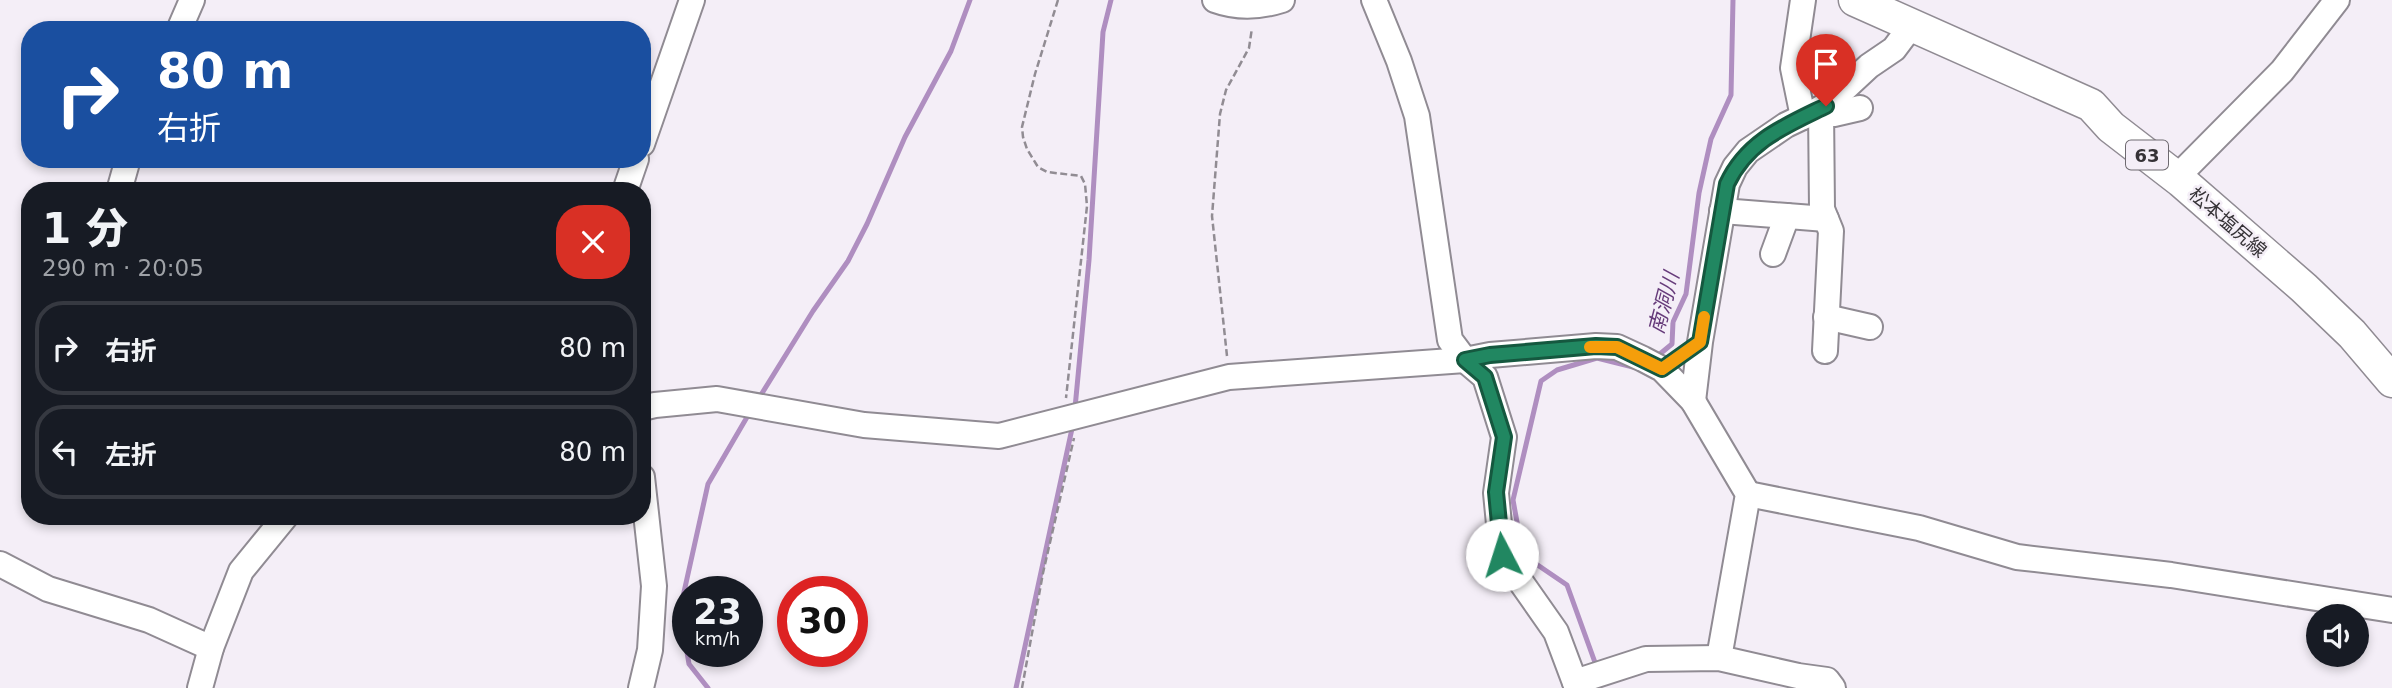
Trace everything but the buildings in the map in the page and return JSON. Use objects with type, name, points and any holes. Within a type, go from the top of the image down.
[{"type":"main road","name":"松本塩尻線","points":[[1855,0],[1901,13],[2091,105],[2111,127],[2176,178],[2304,288],[2352,334],[2392,381]]},
{"type":"street","points":[[183,21],[192,0]]},
{"type":"street","points":[[651,118],[692,0]]},
{"type":"street","points":[[1215,0],[1236,6],[1282,0]]},
{"type":"street","points":[[1374,0],[1399,61],[1417,116],[1450,340],[1465,360],[1485,377],[1504,437],[1496,492],[1502,555],[1556,632],[1576,685],[1646,659],[1719,658],[1827,680],[1833,688]]},
{"type":"street","points":[[1803,0],[1793,68],[1812,112],[1822,209],[1831,231],[1825,351]]},
{"type":"street","points":[[2176,178],[2282,71],[2337,0]]},
{"type":"street","points":[[1693,401],[1722,211],[1727,184],[1735,167],[1748,151],[1812,112],[1868,66],[1894,49],[1901,13]]},
{"type":"street","points":[[1812,112],[1834,114],[1860,108]]},
{"type":"street","points":[[1722,211],[1826,219]]},
{"type":"street","points":[[1773,254],[1787,216]]},
{"type":"street","points":[[1826,317],[1870,327]]},
{"type":"street","points":[[1662,369],[1700,342]]},
{"type":"street","points":[[651,406],[717,399],[864,425],[999,436],[1229,377],[1465,360],[1490,355],[1596,346],[1617,347],[1662,369],[1693,401],[1748,494],[1719,658]]},
{"type":"street","points":[[1748,494],[1919,528],[2017,557],[2171,575],[2392,610]]},
{"type":"street","points":[[200,688],[211,648],[240,571],[278,525]]},
{"type":"street","points":[[641,688],[650,650],[654,586],[647,525]]},
{"type":"street","points":[[0,564],[48,589],[149,620],[211,648]]},
{"type":"path","points":[[1022,688],[1071,418],[1087,206],[1085,184],[1081,176],[1047,172],[1038,167],[1027,149],[1023,127],[1035,74],[1058,0]]},
{"type":"path","points":[[1229,377],[1212,216],[1220,114],[1226,90],[1249,48],[1252,36],[1252,6]]},
{"type":"waterway","points":[[759,398],[813,311],[848,261],[905,137],[951,51],[970,0]]},
{"type":"waterway","points":[[1075,408],[1089,260],[1103,32],[1111,0]]},
{"type":"waterway","name":"南洞川","points":[[1655,358],[1672,344],[1673,322],[1686,294],[1699,193],[1711,139],[1731,95],[1733,0]]},
{"type":"waterway","name":"南洞川","points":[[1597,668],[1567,585],[1523,555],[1513,500],[1541,381],[1557,370],[1597,358],[1633,367]]},
{"type":"waterway","points":[[708,688],[689,664],[680,610],[708,484],[750,412]]},
{"type":"waterway","points":[[1016,688],[1073,424]]},
{"type":"slow traffic","points":[[1590,347],[1617,347],[1662,369],[1700,342],[1704,317]]},
{"type":"route","points":[[1502,555],[1496,492],[1504,437],[1485,377],[1465,360],[1490,355],[1596,346],[1617,347],[1662,369],[1700,342],[1727,184],[1735,167],[1748,151],[1786,125],[1826,106]]}]
